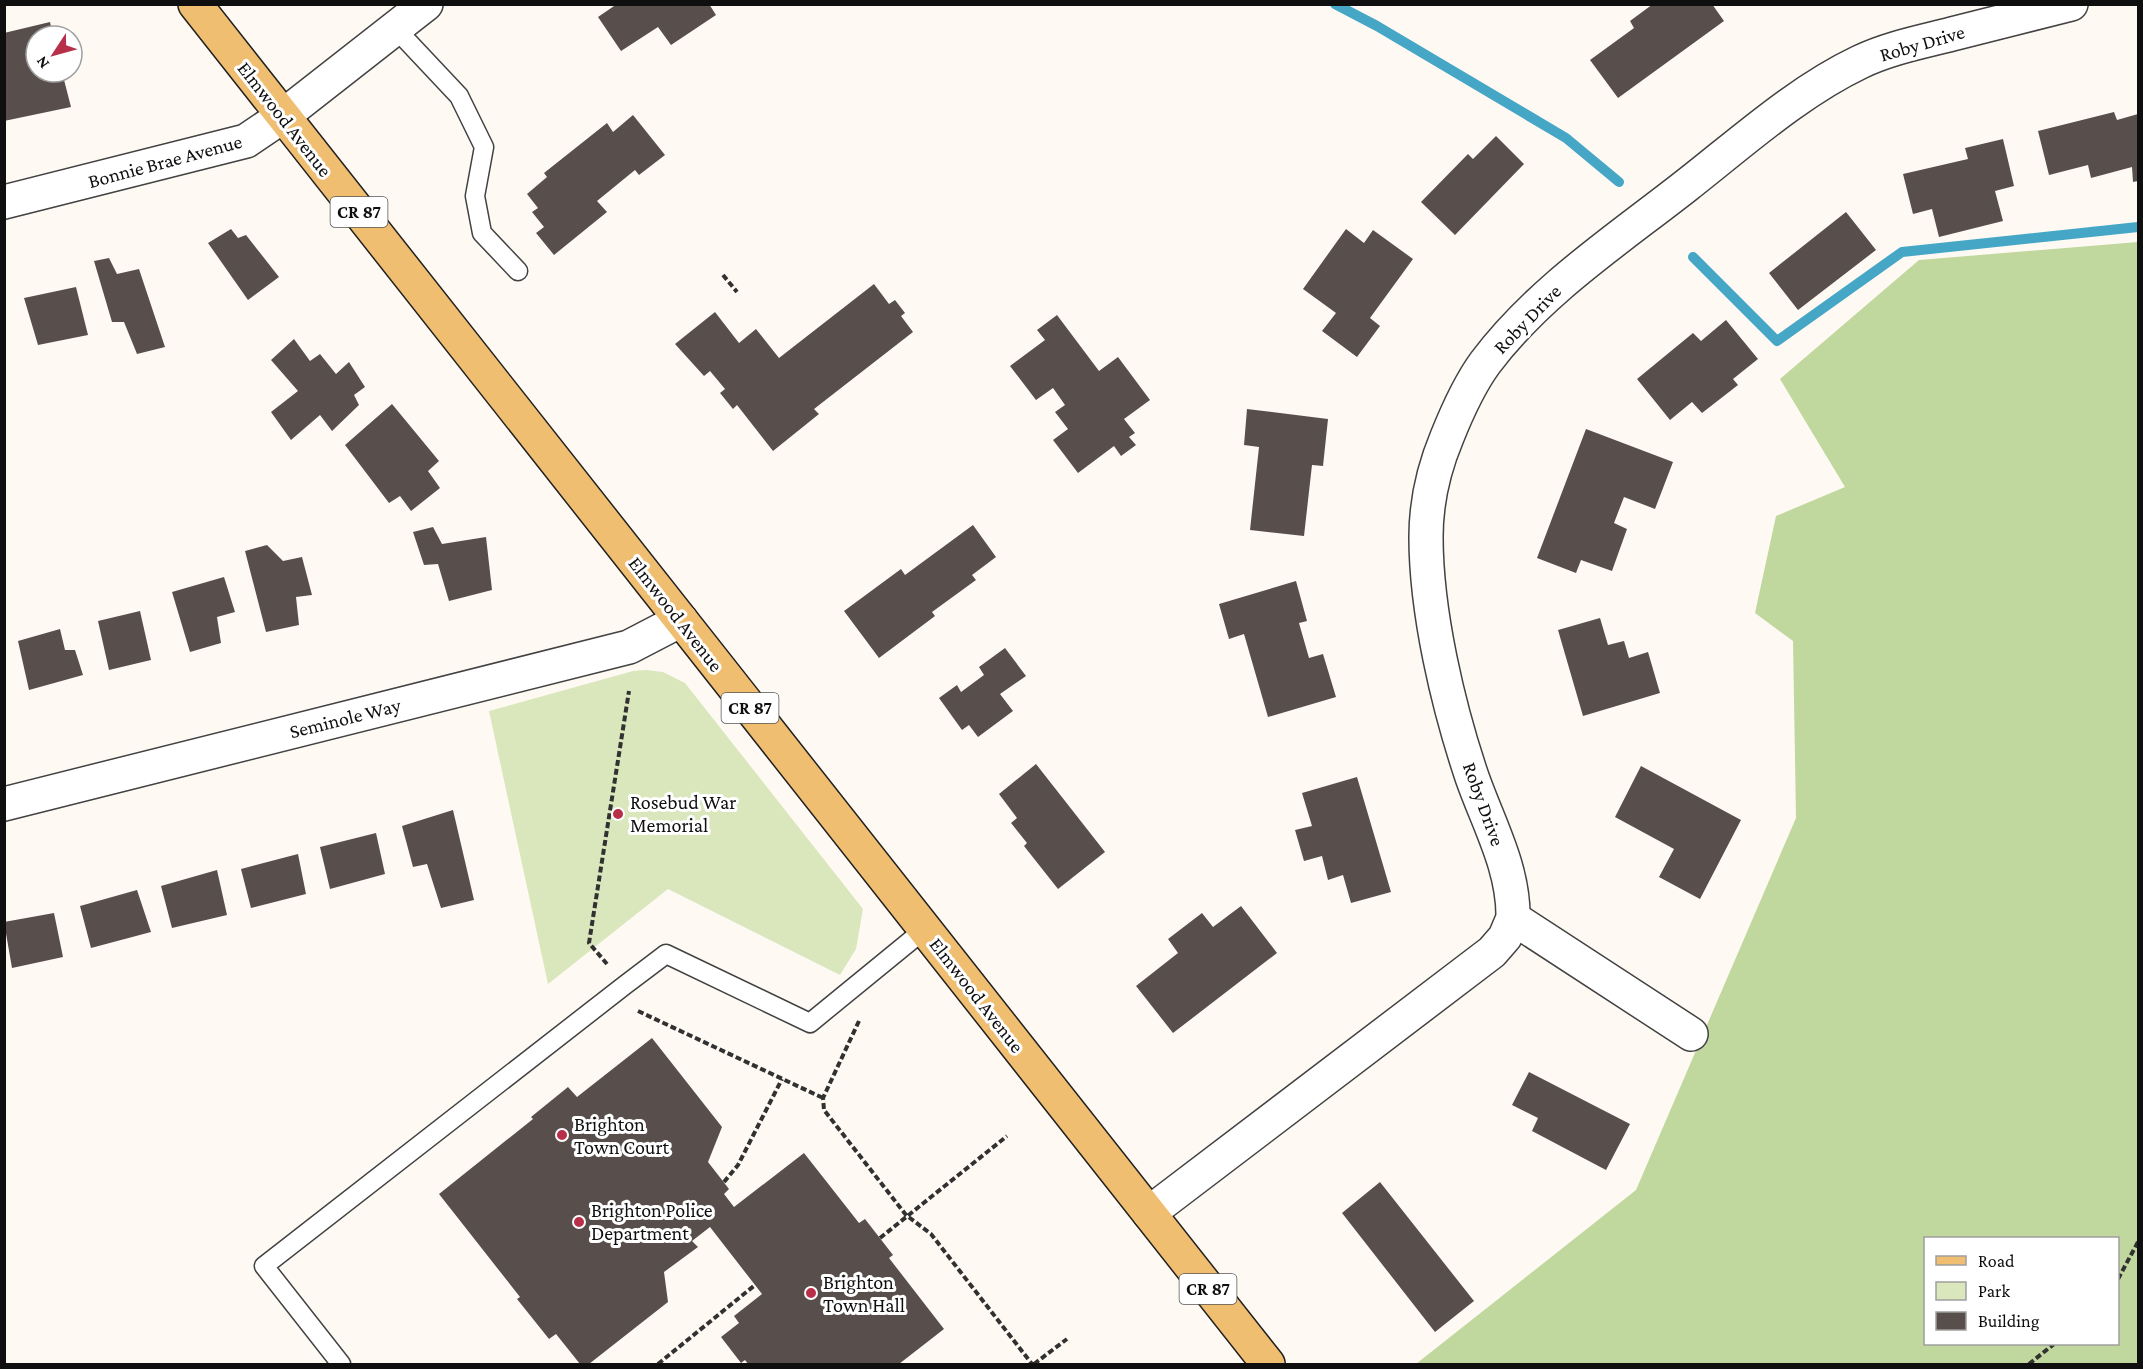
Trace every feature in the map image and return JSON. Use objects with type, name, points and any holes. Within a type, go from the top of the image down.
[{"type":"main road","name":"Elmwood Avenue","points":[[195,4],[1268,1365]]},
{"type":"street","name":"Bonnie Brae Avenue","points":[[4,202],[246,141],[283,116],[426,4]]},
{"type":"street","name":"Roby Drive","points":[[1514,918],[1514,897],[1506,868],[1472,776],[1438,642],[1429,583],[1426,535],[1430,495],[1440,454],[1458,410],[1483,365],[1548,294],[1753,132],[1836,75],[1891,49],[2071,4]]},
{"type":"street","name":"Seminole Way","points":[[4,804],[629,647],[681,620]]},
{"type":"street","points":[[1149,1213],[1492,952],[1506,937],[1514,918],[1691,1034]]},
{"type":"lane","points":[[395,28],[459,96],[484,147],[475,196],[482,233],[518,271]]},
{"type":"lane","points":[[341,1365],[264,1266],[666,954],[810,1023],[925,929]]},
{"type":"path","points":[[723,275],[737,292]]},
{"type":"path","points":[[625,985],[590,942],[629,691]]},
{"type":"path","points":[[630,1017],[640,1010],[823,1098]]},
{"type":"path","points":[[860,1019],[823,1098],[824,1110],[906,1215],[931,1234],[1033,1365],[1067,1339]]},
{"type":"path","points":[[724,1182],[738,1166],[782,1079]]},
{"type":"path","points":[[880,1238],[1007,1136]]},
{"type":"path","points":[[2119,1277],[2139,1242]]},
{"type":"path","points":[[658,1365],[756,1285]]},
{"type":"path","points":[[2030,1365],[2053,1345]]},
{"type":"green space","points":[[2138,242],[2138,1364],[1416,1364],[1636,1190],[1796,818],[1793,641],[1755,613],[1776,516],[1845,487],[1780,379],[1919,260]]},
{"type":"green space","points":[[633,671],[663,672],[685,683],[863,909],[856,949],[840,975],[668,889],[548,984],[489,711]]},
{"type":"building","points":[[617,4],[709,4],[716,15],[671,45],[658,27],[621,51],[598,17]]},
{"type":"building","points":[[1653,4],[1712,4],[1724,21],[1618,98],[1590,60],[1634,28],[1630,21]]},
{"type":"building","points":[[24,28],[24,84],[65,84],[71,107],[4,121],[4,33]]},
{"type":"building","points":[[2114,112],[2117,120],[2138,114],[2138,181],[2133,182],[2132,167],[2091,178],[2088,165],[2049,175],[2038,131]]},
{"type":"building","points":[[633,115],[665,155],[639,175],[635,170],[597,201],[607,212],[554,255],[536,233],[544,227],[532,212],[538,208],[527,194],[547,177],[544,173],[607,123],[613,132]]},
{"type":"building","points":[[1496,136],[1524,164],[1455,235],[1421,202],[1468,154],[1473,159]]},
{"type":"building","points":[[2003,139],[2014,186],[1995,191],[2003,221],[1939,237],[1932,209],[1913,214],[1903,174],[1968,159],[1965,148]]},
{"type":"building","points":[[1846,212],[1876,250],[1798,310],[1769,273]]},
{"type":"building","points":[[231,229],[238,238],[246,235],[279,277],[248,300],[208,243]]},
{"type":"building","points":[[1346,229],[1364,243],[1373,230],[1413,259],[1370,318],[1380,326],[1357,357],[1322,331],[1336,313],[1303,289]]},
{"type":"building","points":[[109,258],[117,274],[139,269],[165,347],[137,354],[124,322],[112,322],[94,261]]},
{"type":"building","points":[[874,284],[889,304],[895,300],[905,313],[901,316],[913,332],[814,409],[819,414],[773,451],[737,405],[733,409],[720,393],[725,389],[710,371],[704,376],[675,344],[715,312],[739,343],[756,329],[779,358]]},
{"type":"building","points":[[76,287],[88,335],[38,345],[24,298]]},
{"type":"building","points":[[1057,315],[1099,371],[1118,357],[1150,400],[1124,419],[1135,433],[1129,437],[1136,445],[1121,456],[1114,446],[1078,473],[1053,440],[1068,429],[1055,412],[1065,405],[1053,388],[1036,400],[1010,366],[1045,340],[1037,330]]},
{"type":"building","points":[[1726,320],[1758,359],[1733,379],[1738,385],[1702,413],[1692,402],[1670,420],[1637,379],[1693,333],[1701,341]]},
{"type":"building","points":[[294,339],[310,361],[320,354],[336,374],[349,362],[365,387],[354,395],[359,405],[332,431],[320,415],[291,440],[271,412],[298,391],[271,360]]},
{"type":"building","points":[[392,404],[439,461],[428,471],[440,488],[411,511],[400,496],[389,503],[345,445]]},
{"type":"building","points":[[1247,409],[1328,419],[1323,466],[1312,465],[1304,536],[1250,530],[1259,447],[1244,445]]},
{"type":"building","points":[[1586,429],[1673,462],[1655,509],[1624,497],[1614,523],[1627,529],[1612,571],[1581,560],[1576,573],[1537,558]]},
{"type":"building","points":[[973,525],[996,557],[972,575],[976,580],[932,612],[935,616],[879,658],[844,611],[901,569],[905,575]]},
{"type":"building","points":[[433,527],[442,544],[486,537],[492,590],[449,601],[438,564],[424,565],[413,532]]},
{"type":"building","points":[[267,545],[283,561],[302,557],[312,595],[296,597],[299,625],[266,632],[245,551]]},
{"type":"building","points":[[224,577],[235,612],[217,617],[221,643],[190,652],[172,592]]},
{"type":"building","points":[[1296,581],[1307,621],[1299,623],[1309,658],[1323,654],[1336,697],[1268,717],[1244,634],[1229,639],[1219,604]]},
{"type":"building","points":[[140,611],[151,660],[109,670],[98,621]]},
{"type":"building","points":[[1600,618],[1608,645],[1624,641],[1629,658],[1648,652],[1660,693],[1583,716],[1558,630]]},
{"type":"building","points":[[60,629],[65,650],[75,650],[83,675],[29,690],[18,641]]},
{"type":"building","points":[[1005,648],[1026,676],[1000,694],[1013,711],[978,737],[969,725],[962,730],[939,698],[957,685],[961,692],[984,675],[979,667]]},
{"type":"building","points":[[1036,764],[1105,852],[1058,889],[1024,846],[1027,843],[1011,823],[1017,818],[999,794]]},
{"type":"building","points":[[1641,766],[1741,820],[1700,899],[1659,877],[1674,849],[1615,817]]},
{"type":"building","points":[[1357,777],[1391,892],[1351,903],[1343,875],[1328,880],[1322,856],[1304,861],[1295,830],[1312,826],[1302,793]]},
{"type":"building","points":[[453,810],[474,900],[441,908],[427,864],[413,867],[402,826]]},
{"type":"building","points":[[376,833],[385,874],[330,889],[320,847]]},
{"type":"building","points":[[298,854],[306,894],[251,908],[241,869]]},
{"type":"building","points":[[217,870],[227,915],[172,928],[161,886]]},
{"type":"building","points":[[137,890],[151,932],[91,948],[80,906]]},
{"type":"building","points":[[1241,906],[1277,953],[1173,1033],[1136,986],[1178,953],[1168,939],[1202,913],[1213,927]]},
{"type":"building","points":[[54,913],[63,957],[12,968],[4,922]]},
{"type":"building","points":[[652,1038],[722,1127],[708,1162],[729,1189],[724,1194],[734,1207],[804,1153],[859,1223],[865,1219],[893,1255],[889,1258],[944,1329],[899,1364],[748,1364],[745,1360],[741,1363],[721,1337],[739,1323],[734,1316],[762,1294],[710,1227],[692,1241],[698,1247],[664,1272],[668,1302],[589,1364],[580,1364],[556,1334],[549,1339],[517,1299],[520,1297],[439,1194],[533,1119],[531,1117],[568,1087],[577,1097]]},
{"type":"building","points":[[1529,1072],[1630,1124],[1606,1170],[1532,1131],[1538,1118],[1512,1105]]},
{"type":"building","points":[[1380,1182],[1474,1301],[1435,1332],[1342,1213]]},
{"type":"waterway","points":[[1335,4],[1377,26],[1566,138],[1619,182]]},
{"type":"waterway","points":[[1693,257],[1777,341],[1902,252],[2138,227]]},
{"type":"place","name":"Rosebud War Memorial","points":[[618,814]]},
{"type":"place","name":"Brighton Town Court","points":[[562,1135]]},
{"type":"place","name":"Brighton Police Department","points":[[579,1222]]},
{"type":"place","name":"Brighton Town Hall","points":[[811,1293]]}]
